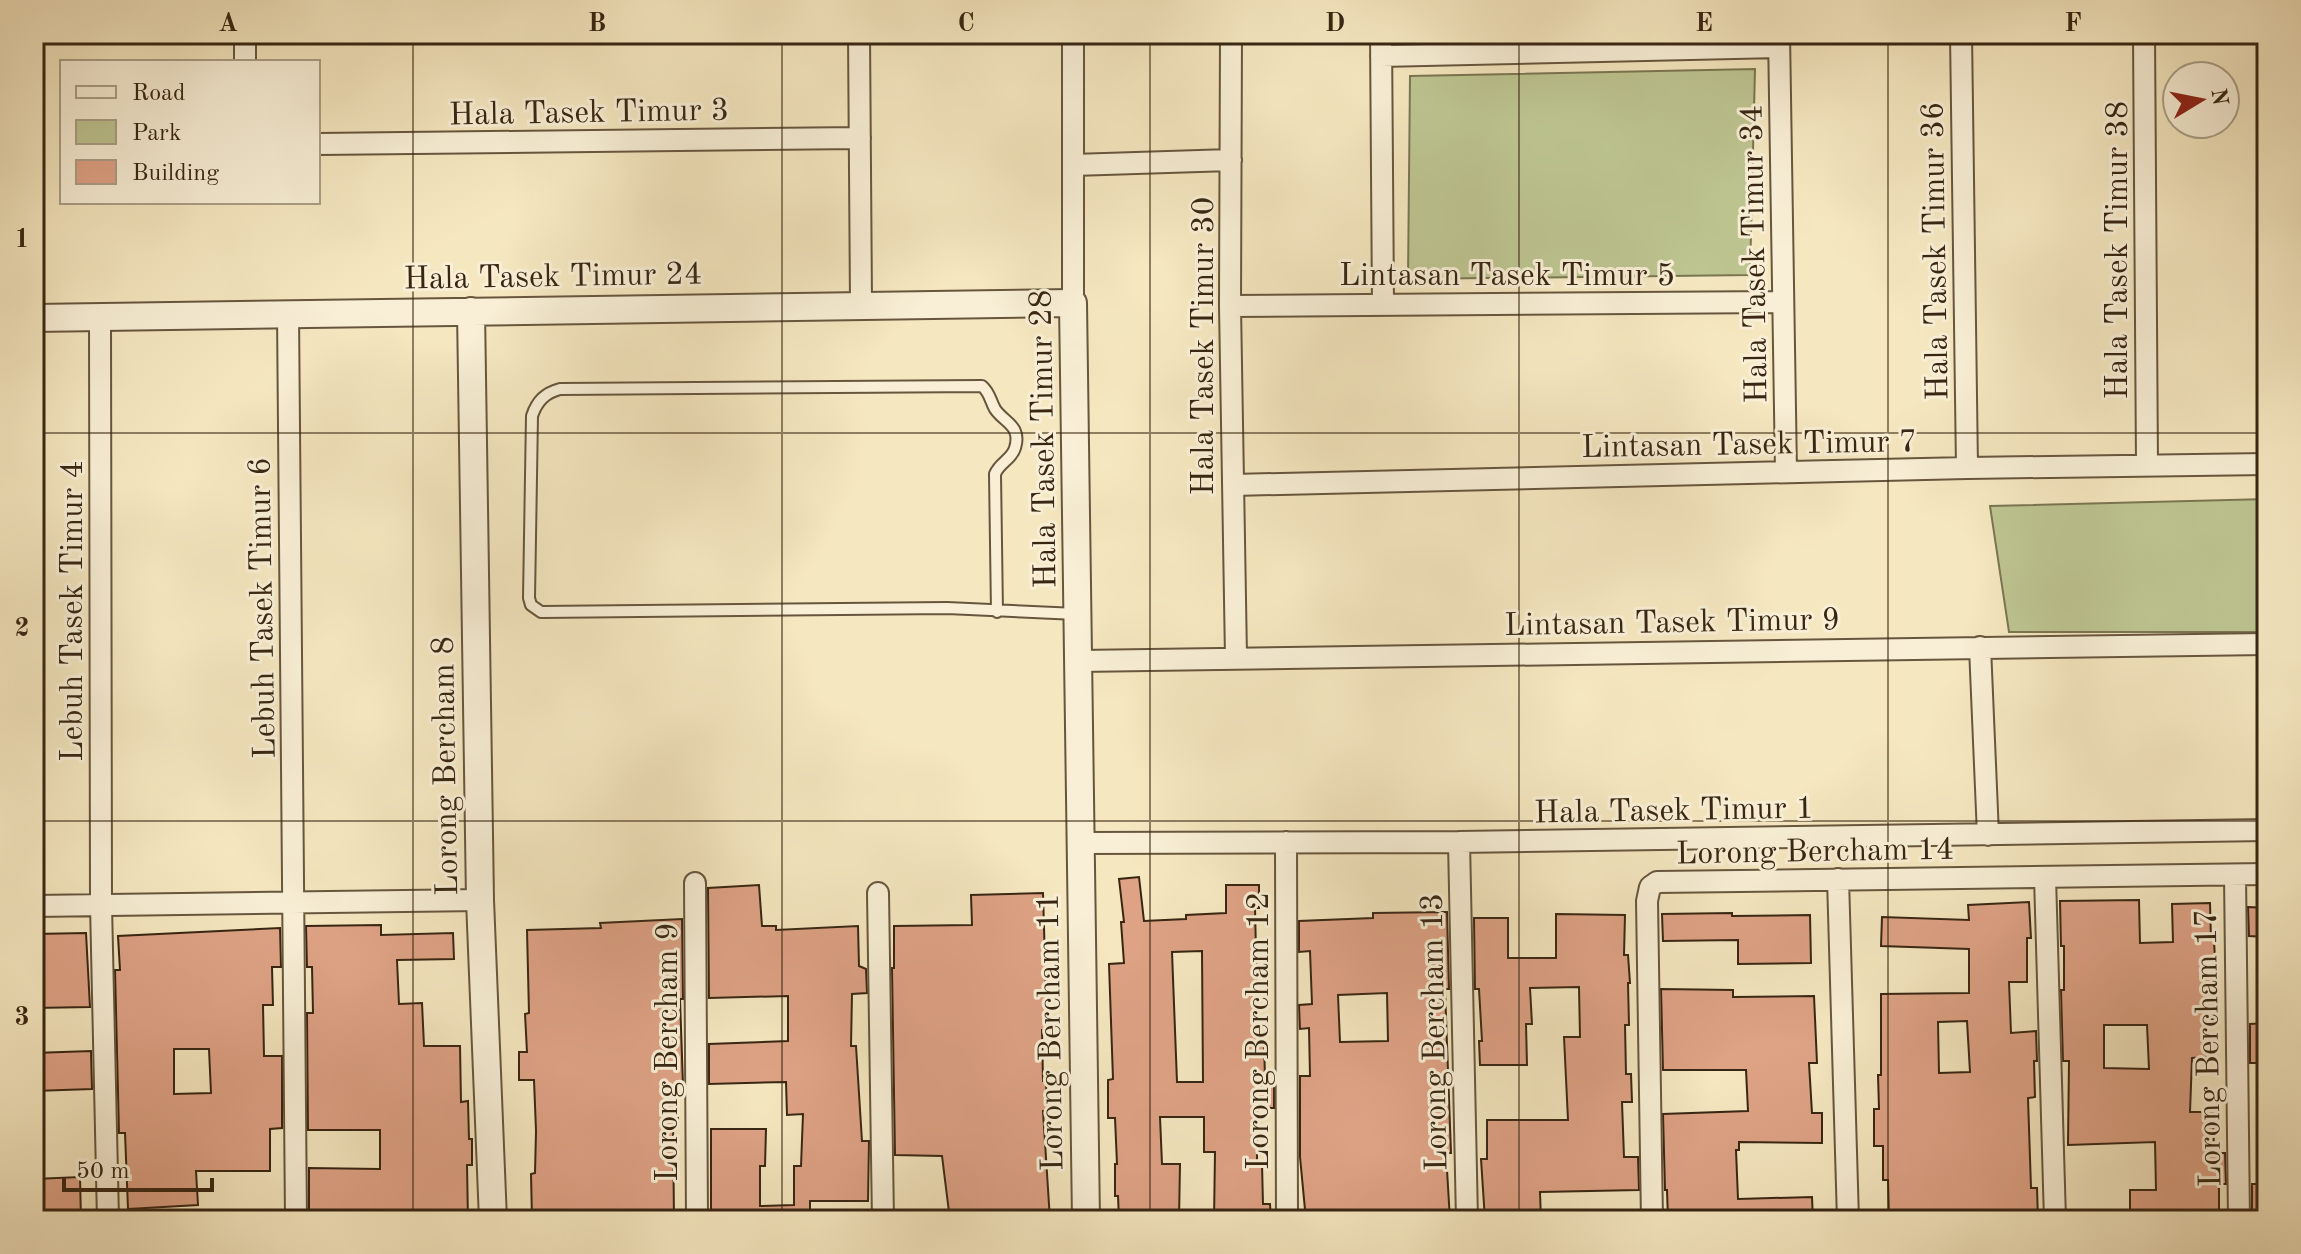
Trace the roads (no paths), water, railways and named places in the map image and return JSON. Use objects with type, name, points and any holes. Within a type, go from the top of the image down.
[{"type":"street","points":[[245,34],[245,60]]},
{"type":"street","points":[[859,34],[861,304]]},
{"type":"street","name":"Hala Tasek Timur 28","points":[[1073,34],[1073,303],[1081,843]]},
{"type":"street","name":"Hala Tasek Timur 30","points":[[1231,34],[1230,306],[1236,657]]},
{"type":"street","points":[[1381,34],[1383,305]]},
{"type":"street","name":"Hala Tasek Timur 36","points":[[1961,34],[1967,468]]},
{"type":"street","name":"Hala Tasek Timur 38","points":[[2144,34],[2147,465]]},
{"type":"street","points":[[1381,56],[1779,40]]},
{"type":"street","name":"Hala Tasek Timur 34","points":[[1779,40],[1786,472]]},
{"type":"street","name":"Hala Tasek Timur 3","points":[[320,144],[860,138]]},
{"type":"street","points":[[1073,165],[1231,160]]},
{"type":"street","name":"Lintasan Tasek Timur 5","points":[[1230,306],[1783,302]]},
{"type":"street","name":"Hala Tasek Timur 24","points":[[34,318],[1073,303]]},
{"type":"street","name":"Lorong Bercham 8","points":[[471,311],[480,900],[493,1220]]},
{"type":"street","name":"Lebuh Tasek Timur 6","points":[[288,313],[296,1220]]},
{"type":"street","name":"Lebuh Tasek Timur 4","points":[[100,317],[101,905],[108,1220]]},
{"type":"street","name":"Lintasan Tasek Timur 7","points":[[1233,485],[2267,464]]},
{"type":"street","name":"Lintasan Tasek Timur 9","points":[[1079,661],[2267,644]]},
{"type":"street","points":[[1980,647],[1988,835]]},
{"type":"street","name":"Hala Tasek Timur 1","points":[[1081,843],[1459,842],[2267,830]]},
{"type":"street","name":"Lorong Bercham 12","points":[[1286,842],[1287,1220]]},
{"type":"street","name":"Lorong Bercham 13","points":[[1459,842],[1467,1220]]},
{"type":"street","name":"Lorong Bercham 11","points":[[1081,843],[1086,1220]]},
{"type":"street","name":"Lorong Bercham 14","points":[[1652,1220],[1647,901],[1650,887],[1657,882],[2267,874]]},
{"type":"street","name":"Lorong Bercham 17","points":[[2235,875],[2239,1220]]},
{"type":"street","points":[[2045,877],[2055,1220]]},
{"type":"street","points":[[1838,879],[1848,1220]]},
{"type":"street","name":"Lorong Bercham 9","points":[[695,883],[697,1220]]},
{"type":"street","points":[[878,893],[883,1220]]},
{"type":"street","points":[[34,906],[480,900]]},
{"type":"lane","points":[[997,612],[995,474],[996,468],[1011,455],[1015,442],[1013,426],[998,413],[982,386],[560,389],[542,397],[535,406],[532,416],[529,590],[531,605],[541,612],[947,608],[997,612],[1079,614]]}]
